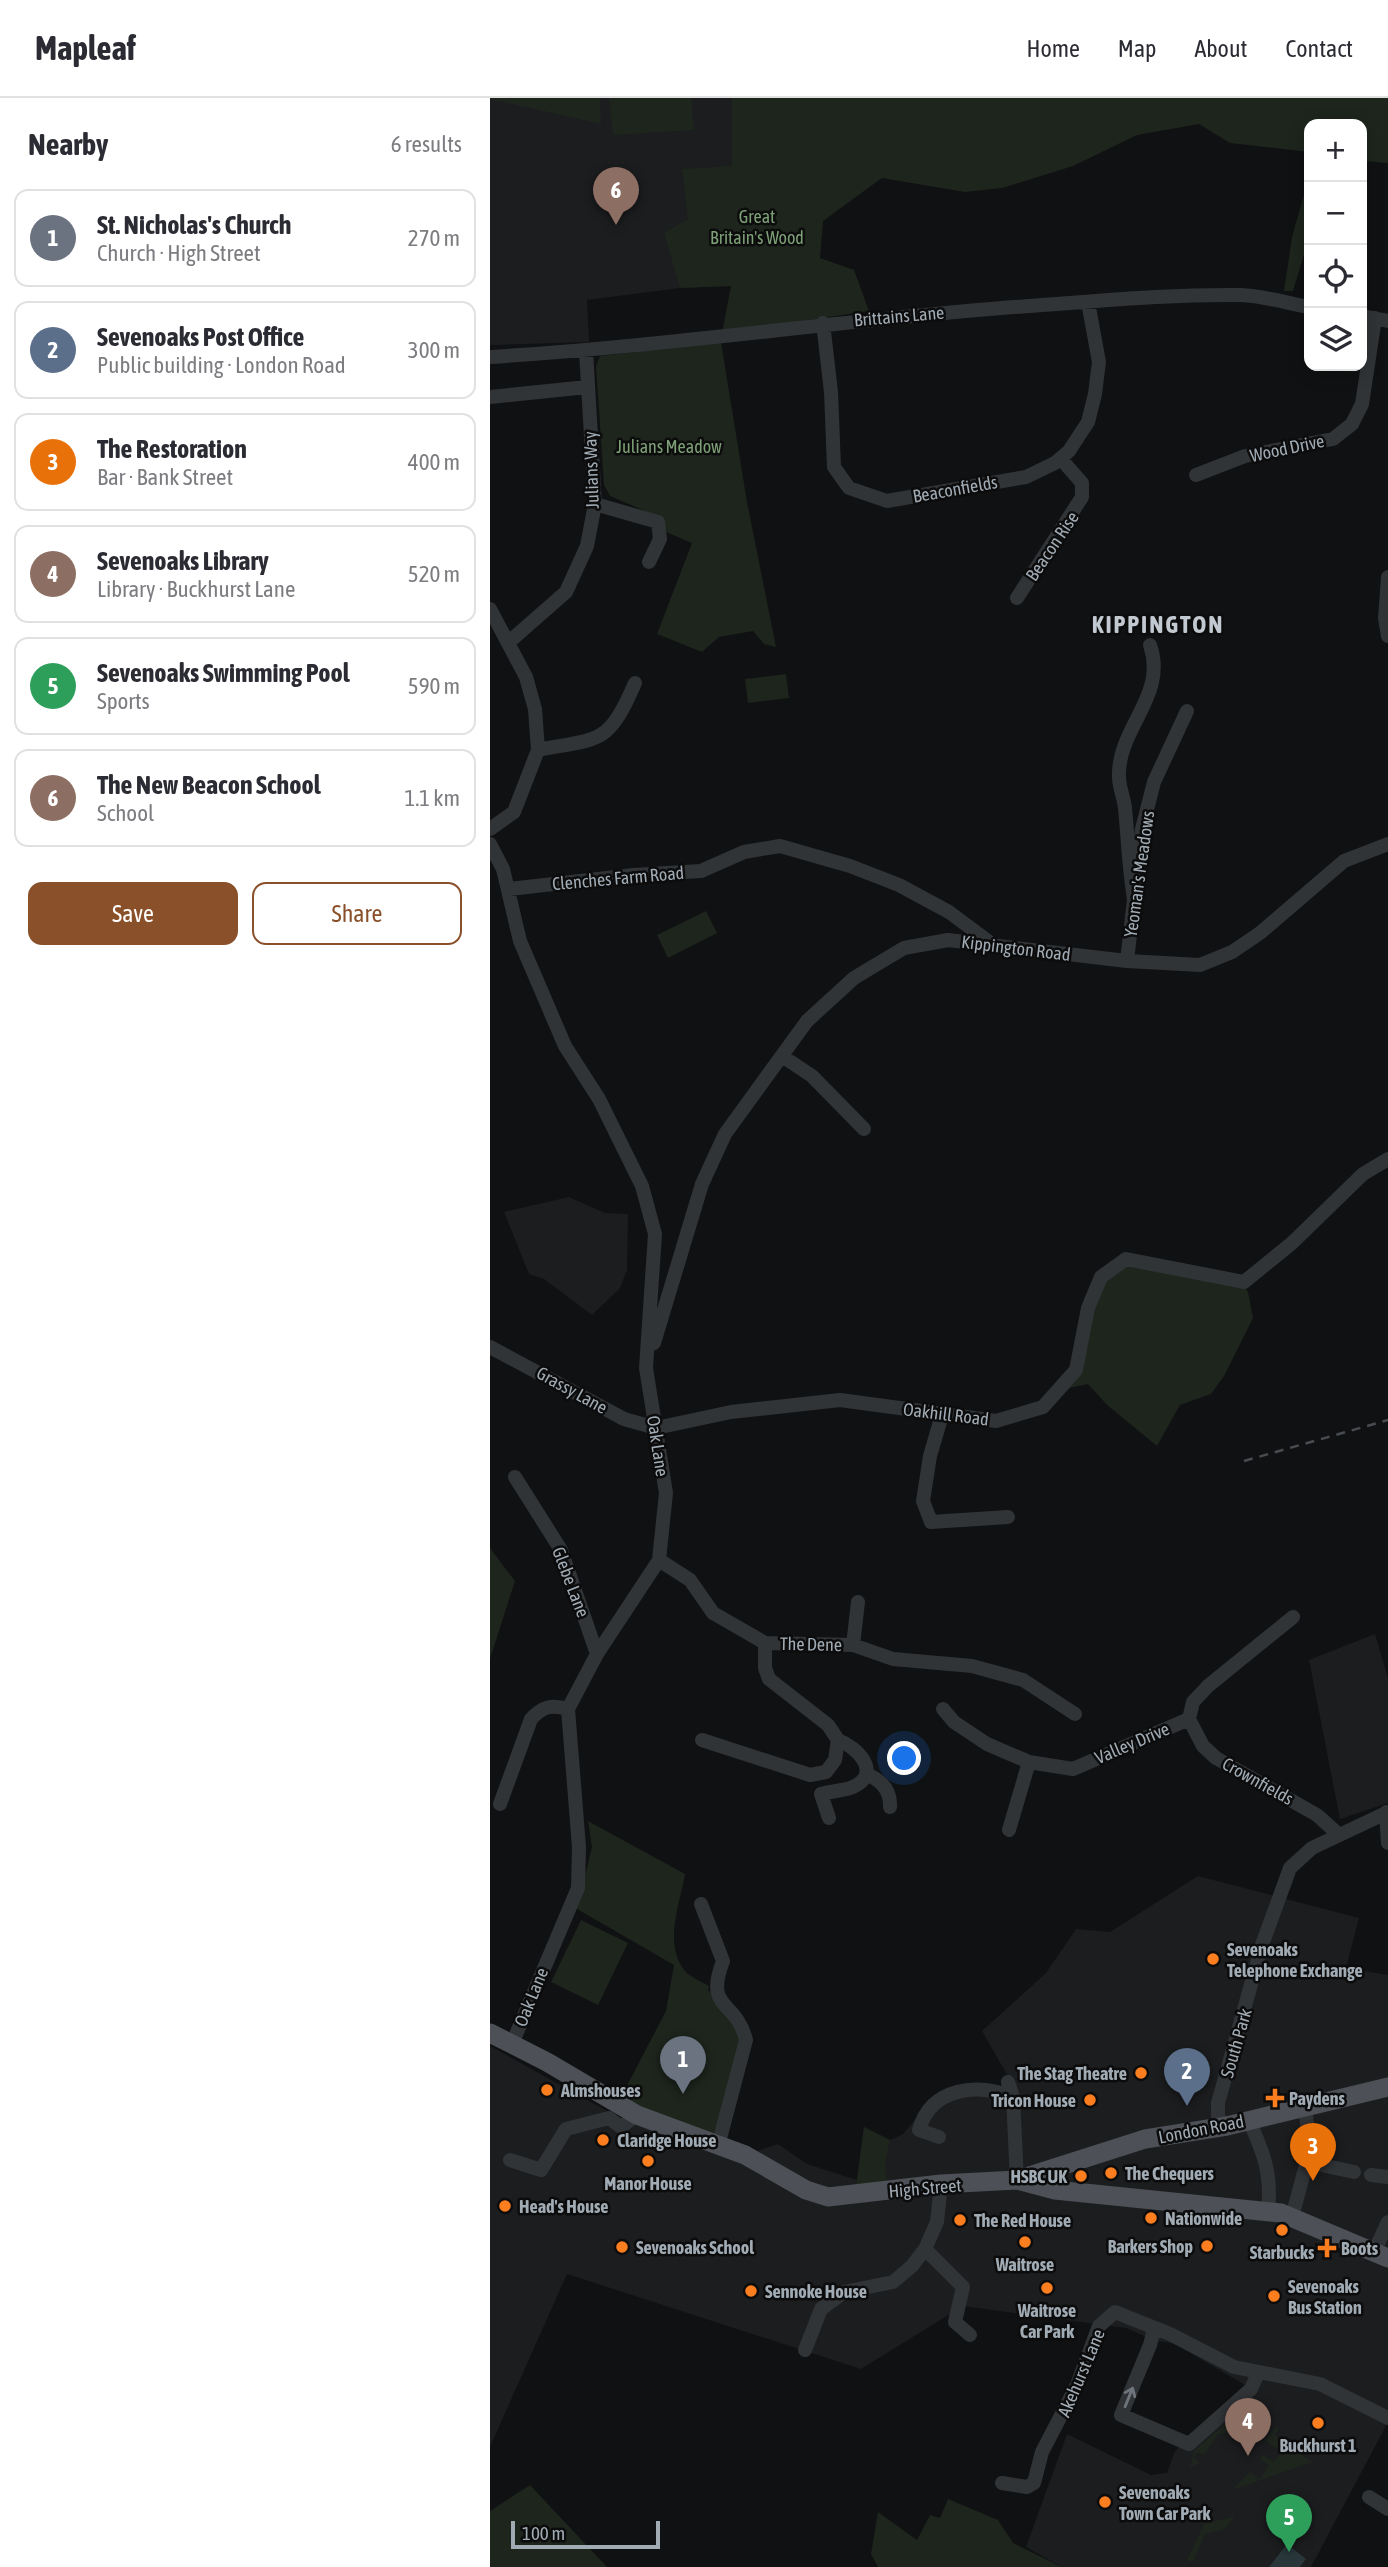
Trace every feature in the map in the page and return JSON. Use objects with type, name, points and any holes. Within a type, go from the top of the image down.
[{"type":"main road","name":"High Street","points":[[490,2034],[637,2115],[745,2155],[806,2190],[828,2197],[941,2184],[1017,2180],[1055,2190],[1268,2211],[1292,2217],[1381,2255]]},
{"type":"main road","name":"London Road","points":[[1017,2180],[1145,2139],[1223,2127],[1388,2087]]},
{"type":"main road","points":[[1051,2169],[1055,2190]]},
{"type":"street","name":"Brittains Lane","points":[[490,357],[724,338],[823,323],[1088,302],[1243,295],[1304,306]]},
{"type":"street","name":"Beaconfields","points":[[823,323],[831,392],[834,467],[849,488],[887,501],[1026,477],[1061,459],[1083,433],[1095,394],[1099,362],[1088,302]]},
{"type":"street","name":"Wood Drive","points":[[1196,475],[1245,456],[1333,439],[1352,424],[1362,404],[1375,318]]},
{"type":"street","name":"Julians Way","points":[[509,642],[566,592],[587,546],[595,503],[586,351]]},
{"type":"street","points":[[490,397],[587,387]]},
{"type":"street","name":"Beacon Rise","points":[[1017,598],[1083,497],[1082,483],[1061,459]]},
{"type":"street","points":[[595,503],[658,522],[660,539],[649,562]]},
{"type":"street","points":[[1388,577],[1385,618],[1388,636]]},
{"type":"street","points":[[490,609],[526,677],[535,709],[538,750],[514,812],[490,829]]},
{"type":"street","points":[[1134,899],[1128,860],[1125,806],[1119,777],[1123,748],[1150,696],[1156,672],[1150,645]]},
{"type":"street","points":[[538,750],[597,739],[619,720],[635,683]]},
{"type":"street","name":"Yeoman's Meadows","points":[[1127,961],[1142,829],[1154,782],[1187,711]]},
{"type":"street","name":"Oak Lane","points":[[490,844],[509,889],[520,941],[565,1046],[599,1098],[642,1186],[654,1234],[646,1368],[666,1493],[659,1560],[597,1654],[568,1709],[579,1847],[578,1888],[512,2044]]},
{"type":"street","name":"Kippington Road","points":[[646,1368],[702,1184],[725,1134],[807,1021],[854,978],[904,948],[948,940],[1127,961],[1200,965],[1232,952],[1344,861],[1388,844]]},
{"type":"street","name":"Clenches Farm Road","points":[[509,889],[634,875],[701,872],[744,852],[780,846],[850,866],[899,885],[948,912],[993,945]]},
{"type":"street","points":[[782,1056],[812,1076],[864,1129]]},
{"type":"street","name":"Oakhill Road","points":[[656,1428],[732,1412],[840,1400],[996,1421],[1043,1407],[1076,1370],[1088,1308],[1101,1276],[1126,1259],[1244,1282],[1292,1243],[1363,1174],[1388,1160]]},
{"type":"street","name":"Grassy Lane","points":[[490,1347],[624,1419],[656,1428]]},
{"type":"street","points":[[942,1415],[929,1456],[923,1501],[931,1521],[1008,1517]]},
{"type":"street","name":"Glebe Lane","points":[[515,1477],[561,1549],[597,1654]]},
{"type":"street","name":"The Dene","points":[[659,1560],[690,1580],[713,1613],[765,1643],[853,1645],[884,1657],[972,1666],[1030,1684],[1075,1714]]},
{"type":"street","points":[[853,1645],[862,1610]]},
{"type":"street","name":"Valley Drive","points":[[943,1709],[954,1722],[987,1744],[1029,1762],[1073,1769],[1189,1719],[1193,1702],[1208,1686],[1293,1617]]},
{"type":"street","points":[[765,1643],[765,1668],[769,1679],[828,1725],[838,1740],[859,1752],[865,1760],[866,1774]]},
{"type":"street","points":[[500,1804],[531,1719],[540,1709],[549,1706],[568,1709]]},
{"type":"street","name":"Crownfields","points":[[1189,1719],[1203,1746],[1216,1758],[1317,1815],[1338,1834]]},
{"type":"street","points":[[712,1738],[810,1775],[826,1772],[835,1760],[838,1740]]},
{"type":"street","points":[[1009,1830],[1029,1762]]},
{"type":"street","points":[[866,1774],[883,1784],[888,1792],[890,1807]]},
{"type":"street","points":[[829,1818],[821,1794],[852,1787],[866,1774]]},
{"type":"street","points":[[1387,1812],[1388,1843]]},
{"type":"street","name":"South Park","points":[[1223,2127],[1218,2116],[1219,2103],[1262,1945],[1290,1868],[1312,1847],[1387,1812]]},
{"type":"street","points":[[701,1904],[723,1961],[714,1984],[719,1998],[742,2023],[746,2040],[718,2146]]},
{"type":"street","points":[[1008,2082],[1013,2097],[1017,2180]]},
{"type":"street","points":[[939,2137],[919,2130],[926,2111],[940,2096],[993,2090],[1013,2097]]},
{"type":"street","points":[[1292,2217],[1310,2150],[1305,2106]]},
{"type":"street","points":[[510,2160],[541,2170],[566,2129],[609,2118],[621,2127],[637,2115]]},
{"type":"street","points":[[1249,2120],[1265,2155],[1271,2184],[1268,2211]]},
{"type":"street","points":[[1308,2162],[1354,2172]]},
{"type":"street","points":[[1371,2175],[1388,2177]]},
{"type":"street","points":[[804,2350],[821,2309],[844,2292],[893,2282],[912,2266],[925,2249],[937,2222],[941,2184]]},
{"type":"street","points":[[1381,2255],[1388,2222]]},
{"type":"street","points":[[925,2249],[963,2287],[956,2322],[970,2335]]},
{"type":"street","name":"Akehurst Lane","points":[[1002,2483],[1027,2487],[1034,2483],[1042,2452],[1077,2385],[1099,2326],[1115,2312],[1175,2336],[1234,2367],[1320,2384],[1388,2418]]},
{"type":"street","points":[[1154,2329],[1121,2415],[1189,2444],[1251,2389],[1263,2374]]},
{"type":"street","points":[[1369,2497],[1388,2509]]},
{"type":"shaded area","points":[[490,98],[749,98],[731,286],[680,288],[587,300],[589,342],[490,345]]},
{"type":"shaded area","points":[[569,1197],[605,1213],[628,1214],[627,1270],[620,1288],[592,1315],[544,1279],[529,1274],[504,1212]]},
{"type":"shaded area","points":[[1375,1634],[1388,1678],[1388,1803],[1340,1819],[1309,1660]]},
{"type":"shaded area","points":[[1198,1876],[1359,1918],[1346,1968],[1388,1975],[1388,2422],[1311,2567],[1062,2567],[1026,2547],[1067,2434],[1151,2475],[1167,2473],[1174,2453],[1188,2437],[1245,2385],[1173,2343],[1156,2341],[1126,2328],[963,2306],[861,2369],[567,2274],[490,2447],[490,2046],[625,2121],[733,2159],[778,2144],[807,2164],[857,2180],[864,2127],[890,2140],[903,2134],[934,2098],[1013,2085],[982,2031],[1046,1973],[1076,1929],[1110,1932]]},
{"type":"shaded area","points":[[1287,2544],[1306,2559],[1300,2567],[1269,2567]]},
{"type":"green space","points":[[490,98],[600,98],[601,124],[490,99]]},
{"type":"green space","points":[[609,98],[691,98],[694,130],[613,135]]},
{"type":"green space","name":"Great Britain's Wood","points":[[732,98],[1388,98],[1388,163],[1367,161],[1367,119],[1304,119],[1304,151],[1230,143],[1199,124],[1137,135],[1073,166],[1002,188],[965,192],[882,178],[823,221],[820,258],[854,270],[869,311],[722,333],[731,286],[680,288],[664,233],[688,219],[682,169],[732,166]]},
{"type":"green space","points":[[1304,195],[1304,255],[1293,291],[1284,291],[1292,237]]},
{"type":"green space","name":"Julians Meadow","points":[[721,342],[747,502],[776,647],[764,644],[753,631],[719,637],[702,652],[657,634],[692,543],[666,532],[652,514],[610,496],[604,485],[596,366],[600,356]]},
{"type":"green space","points":[[786,674],[789,698],[748,703],[745,679]]},
{"type":"green space","points":[[706,911],[717,933],[668,958],[657,935]]},
{"type":"green space","points":[[1126,1260],[1242,1283],[1248,1292],[1253,1318],[1224,1376],[1211,1394],[1180,1405],[1157,1446],[1107,1405],[1088,1384],[1065,1389],[1099,1278]]},
{"type":"green space","points":[[490,1548],[515,1581],[490,1659]]},
{"type":"green space","points":[[588,1821],[685,1874],[674,1936],[678,1960],[687,1973],[709,1986],[708,1990],[740,2025],[744,2040],[716,2139],[620,2099],[666,2011],[674,1965],[577,1909],[592,1847]]},
{"type":"green space","points":[[581,1920],[628,1943],[598,2005],[551,1982]]},
{"type":"green space","points":[[864,2127],[890,2140],[885,2163],[887,2185],[856,2187]]},
{"type":"green space","points":[[1249,2415],[1265,2427],[1259,2437],[1242,2427]]},
{"type":"green space","points":[[1233,2417],[1236,2421],[1228,2433],[1218,2434],[1204,2455],[1197,2452],[1194,2457],[1200,2463],[1190,2467],[1194,2451]]},
{"type":"green space","points":[[1275,2427],[1279,2429],[1275,2435],[1312,2462],[1232,2490],[1250,2472],[1260,2479],[1269,2465],[1260,2459],[1262,2455],[1274,2462],[1281,2451],[1265,2441]]},
{"type":"green space","points":[[530,2485],[607,2567],[490,2567],[490,2511]]},
{"type":"green space","points":[[948,2499],[998,2520],[1013,2543],[1062,2567],[878,2567],[871,2554],[878,2512],[917,2540],[930,2515],[940,2518]]},
{"type":"green space","points":[[1235,2516],[1225,2529],[1205,2534],[1193,2562],[1187,2560],[1204,2524]]},
{"type":"railway","points":[[1244,1461],[1388,1420]]},
{"type":"place","name":"The New Beacon School","points":[[616,225]]},
{"type":"place","name":"Sevenoaks Telephone Exchange","points":[[1213,1959]]},
{"type":"place","name":"The Stag Theatre","points":[[1141,2073]]},
{"type":"place","name":"Almshouses","points":[[547,2090]]},
{"type":"place","name":"St. Nicholas's Church","points":[[683,2094]]},
{"type":"place","name":"Paydens","points":[[1275,2098]]},
{"type":"place","name":"Tricon House","points":[[1090,2100]]},
{"type":"place","name":"Sevenoaks Post Office","points":[[1187,2106]]},
{"type":"place","name":"Claridge House","points":[[603,2140]]},
{"type":"place","name":"Manor House","points":[[648,2161]]},
{"type":"place","name":"The Chequers","points":[[1111,2173]]},
{"type":"place","name":"HSBC UK","points":[[1081,2176]]},
{"type":"place","name":"The Restoration","points":[[1313,2181]]},
{"type":"place","name":"Head's House","points":[[505,2206]]},
{"type":"place","name":"Nationwide","points":[[1151,2218]]},
{"type":"place","name":"The Red House","points":[[960,2220]]},
{"type":"place","name":"Starbucks","points":[[1282,2230]]},
{"type":"place","name":"Waitrose","points":[[1025,2242]]},
{"type":"place","name":"Barkers Shop","points":[[1207,2246]]},
{"type":"place","name":"Sevenoaks School","points":[[622,2247]]},
{"type":"place","name":"Boots","points":[[1327,2248]]},
{"type":"place","name":"Waitrose Car Park","points":[[1047,2288]]},
{"type":"place","name":"Sennoke House","points":[[751,2291]]},
{"type":"place","name":"Sevenoaks Bus Station","points":[[1274,2296]]},
{"type":"place","name":"Buckhurst 1","points":[[1318,2423]]},
{"type":"place","name":"Sevenoaks Library","points":[[1248,2456]]},
{"type":"place","name":"Sevenoaks Town Car Park","points":[[1105,2502]]},
{"type":"place","name":"Sevenoaks Swimming Pool","points":[[1289,2552]]},
{"type":"district","name":"KIPPINGTON","points":[[1158,624]]}]
